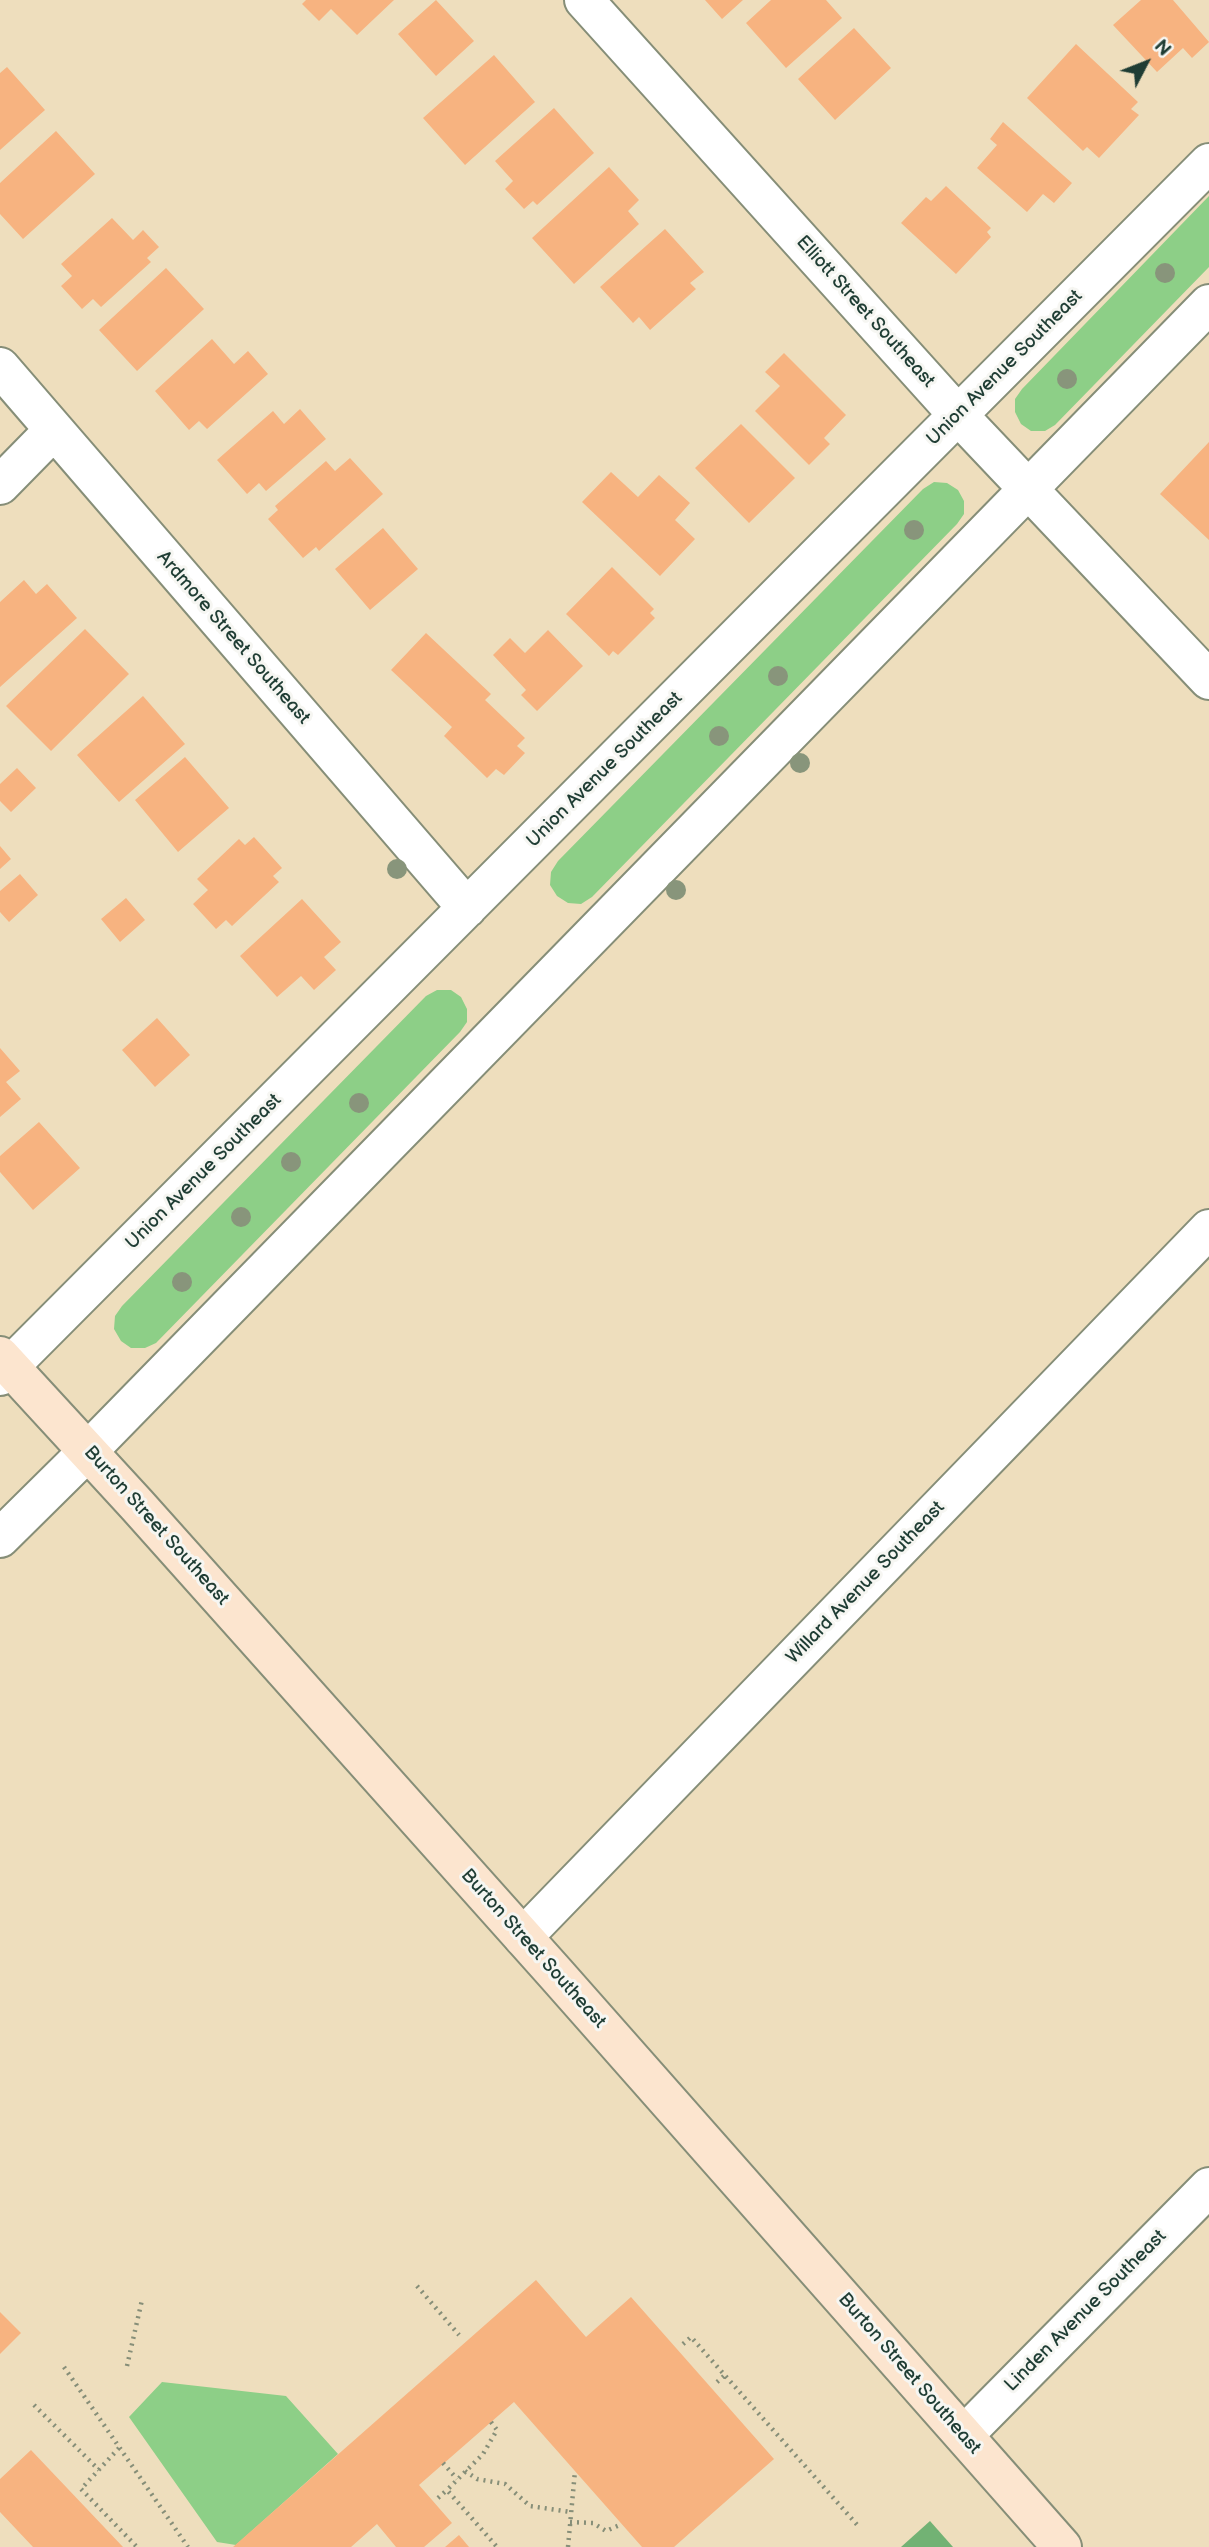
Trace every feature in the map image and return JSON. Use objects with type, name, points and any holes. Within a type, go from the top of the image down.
[{"type":"main road","name":"Burton Street Southeast","points":[[3,1366],[88,1451],[523,1937],[1062,2547]]},
{"type":"street","name":"Elliott Street Southeast","points":[[584,0],[958,415],[1209,680]]},
{"type":"street","name":"Union Avenue Southeast","points":[[3,1366],[467,908],[1209,163]]},
{"type":"street","points":[[0,1538],[1209,304]]},
{"type":"street","name":"Ardmore Street Southeast","points":[[0,368],[467,908]]},
{"type":"street","points":[[0,485],[53,431]]},
{"type":"street","name":"Willard Avenue Southeast","points":[[523,1937],[1209,1229]]},
{"type":"street","name":"Linden Avenue Southeast","points":[[964,2435],[1209,2187]]},
{"type":"path","points":[[417,2286],[459,2335]]},
{"type":"path","points":[[127,2366],[142,2300]]},
{"type":"path","points":[[683,2344],[691,2337],[859,2527]]},
{"type":"path","points":[[64,2367],[188,2547]]},
{"type":"path","points":[[717,2382],[725,2375]]},
{"type":"path","points":[[34,2405],[99,2470]]},
{"type":"path","points":[[438,2498],[482,2454],[497,2430],[491,2422]]},
{"type":"path","points":[[119,2448],[81,2489],[137,2547]]},
{"type":"path","points":[[443,2463],[457,2479]]},
{"type":"path","points":[[466,2471],[477,2479],[505,2484],[530,2507],[571,2512]]},
{"type":"path","points":[[568,2547],[575,2471]]},
{"type":"path","points":[[447,2490],[497,2547]]},
{"type":"path","points":[[570,2522],[593,2523],[606,2531],[622,2524]]},
{"type":"green space","points":[[1209,196],[1209,267],[1055,425],[1045,431],[1031,431],[1021,424],[1015,412],[1015,399],[1022,389]]},
{"type":"green space","points":[[934,482],[947,483],[958,490],[964,501],[964,514],[957,524],[592,897],[581,904],[568,903],[557,896],[550,885],[551,872],[558,861],[923,489]]},
{"type":"green space","points":[[437,990],[451,990],[461,997],[467,1009],[467,1022],[460,1032],[156,1343],[145,1348],[131,1348],[121,1341],[114,1329],[115,1316],[122,1306],[426,996]]},
{"type":"green space","points":[[162,2382],[286,2396],[338,2454],[236,2545],[217,2542],[129,2417]]},
{"type":"green space","points":[[930,2521],[953,2547],[901,2547]]},
{"type":"building","points":[[306,0],[394,0],[357,35],[331,9],[319,21],[302,4]]},
{"type":"building","points":[[436,0],[474,41],[436,76],[398,34]]},
{"type":"building","points":[[705,0],[743,0],[722,19]]},
{"type":"building","points":[[771,0],[826,0],[842,18],[786,68],[746,23]]},
{"type":"building","points":[[1141,0],[1173,0],[1209,42],[1192,58],[1183,48],[1157,72],[1113,25]]},
{"type":"building","points":[[854,28],[891,68],[835,120],[798,79]]},
{"type":"building","points":[[1076,44],[1138,102],[1131,109],[1139,115],[1099,158],[1087,147],[1083,151],[1027,98]]},
{"type":"building","points":[[494,55],[535,102],[465,165],[423,118]]},
{"type":"building","points":[[7,67],[45,110],[0,150],[0,73]]},
{"type":"building","points":[[554,108],[594,153],[537,205],[533,201],[524,209],[505,189],[513,181],[495,161]]},
{"type":"building","points":[[1003,122],[1072,183],[1054,203],[1043,194],[1027,212],[977,168],[997,145],[990,139]]},
{"type":"building","points":[[56,131],[95,174],[23,239],[0,214],[0,183]]},
{"type":"building","points":[[609,167],[639,200],[628,211],[639,224],[574,284],[532,238]]},
{"type":"building","points":[[946,186],[991,228],[987,232],[991,237],[956,274],[901,223],[926,197],[931,201]]},
{"type":"building","points":[[112,218],[133,240],[143,230],[159,247],[147,258],[151,262],[101,307],[93,299],[82,309],[61,286],[72,276],[61,264]]},
{"type":"building","points":[[665,229],[704,272],[690,283],[696,289],[650,330],[639,317],[633,323],[600,287]]},
{"type":"building","points":[[166,268],[204,309],[137,371],[99,330]]},
{"type":"building","points":[[212,339],[234,364],[248,351],[268,374],[207,429],[199,421],[189,430],[155,391]]},
{"type":"building","points":[[784,353],[846,415],[824,438],[830,444],[809,465],[755,411],[780,386],[765,372]]},
{"type":"building","points":[[300,409],[326,439],[266,491],[259,483],[247,494],[217,460],[273,411],[284,424]]},
{"type":"building","points":[[741,424],[795,478],[749,523],[695,468]]},
{"type":"building","points":[[1209,442],[1209,540],[1160,494]]},
{"type":"building","points":[[350,458],[383,494],[319,551],[316,547],[303,558],[268,519],[278,510],[275,506],[326,461],[335,471]]},
{"type":"building","points":[[611,472],[638,497],[659,475],[690,503],[675,520],[695,539],[660,576],[582,502]]},
{"type":"building","points":[[383,528],[418,569],[370,610],[335,569]]},
{"type":"building","points":[[612,567],[654,609],[650,613],[655,618],[618,655],[613,651],[609,656],[566,614]]},
{"type":"building","points":[[24,580],[36,594],[47,584],[77,618],[0,687],[0,602]]},
{"type":"building","points":[[85,629],[129,674],[51,751],[6,706]]},
{"type":"building","points":[[548,630],[583,666],[537,711],[521,695],[526,690],[493,655],[510,638],[525,653]]},
{"type":"building","points":[[426,633],[491,694],[485,700],[525,738],[517,746],[525,753],[504,775],[496,769],[487,778],[444,736],[452,727],[391,670]]},
{"type":"building","points":[[143,696],[185,744],[119,802],[77,755]]},
{"type":"building","points":[[185,757],[229,808],[178,852],[135,800]]},
{"type":"building","points":[[17,768],[36,788],[11,812],[0,801],[0,784]]},
{"type":"building","points":[[254,837],[282,868],[273,876],[279,882],[232,926],[226,920],[216,929],[193,904],[208,890],[197,879],[239,839],[245,845]]},
{"type":"building","points":[[0,846],[11,859],[0,869]]},
{"type":"building","points":[[20,874],[38,895],[9,922],[0,912],[0,891]]},
{"type":"building","points":[[126,898],[145,920],[120,942],[101,919]]},
{"type":"building","points":[[302,899],[341,942],[324,957],[336,970],[314,990],[301,976],[277,997],[240,956]]},
{"type":"building","points":[[157,1018],[190,1055],[155,1087],[122,1050]]},
{"type":"building","points":[[0,1048],[20,1071],[6,1082],[21,1099],[0,1117]]},
{"type":"building","points":[[39,1122],[80,1168],[33,1210],[0,1172],[0,1156]]},
{"type":"building","points":[[536,2280],[586,2337],[631,2297],[774,2459],[674,2547],[642,2547],[514,2402],[419,2485],[452,2523],[424,2547],[396,2547],[377,2524],[351,2547],[233,2547]]},
{"type":"building","points":[[0,2312],[21,2333],[0,2354]]},
{"type":"building","points":[[31,2450],[123,2547],[33,2547],[0,2512],[0,2479]]},
{"type":"building","points":[[459,2535],[469,2547],[445,2547]]}]
